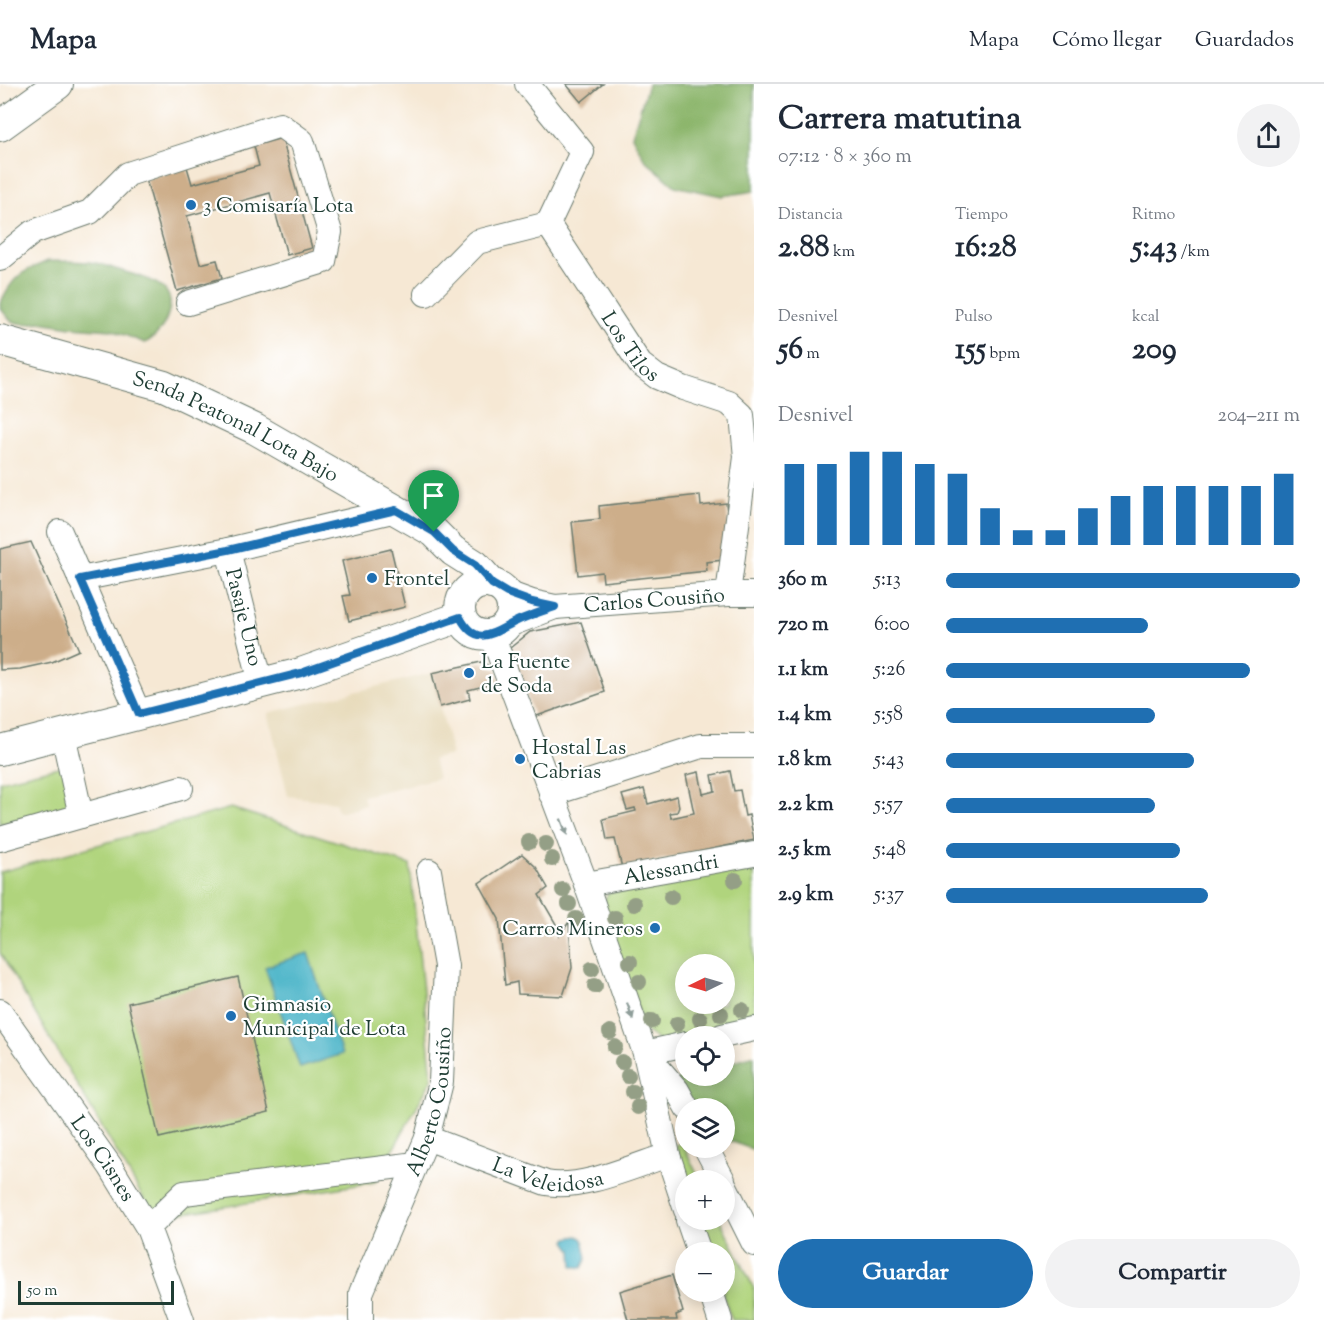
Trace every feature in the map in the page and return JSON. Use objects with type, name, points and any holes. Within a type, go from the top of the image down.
[{"type":"main road","points":[[0,126],[58,84]]},
{"type":"main road","name":"Senda Peatonal Lota Bajo","points":[[0,340],[164,386],[255,429],[434,532],[453,551],[475,565],[499,588]]},
{"type":"main road","points":[[0,750],[326,665],[461,607],[466,591],[478,584],[499,588],[512,610],[499,631],[482,636],[465,626],[461,607],[459,571],[453,551]]},
{"type":"street","points":[[426,294],[477,242],[548,224],[582,152],[527,84]]},
{"type":"street","points":[[0,259],[33,232],[90,212],[128,174],[280,124],[302,141],[330,232],[324,261],[188,303]]},
{"type":"street","name":"Los Tilos","points":[[548,224],[640,364],[657,377],[682,388],[729,403],[742,415],[750,456],[728,594]]},
{"type":"street","points":[[80,579],[228,550],[396,510]]},
{"type":"street","points":[[60,532],[139,714]]},
{"type":"street","name":"Pasaje Uno","points":[[228,550],[261,682]]},
{"type":"street","name":"Carlos Cousiño","points":[[499,588],[532,602],[555,607],[754,594]]},
{"type":"street","name":"Carlos Cousiño","points":[[499,631],[555,607]]},
{"type":"street","points":[[499,631],[551,794],[586,884],[645,1053],[675,1176]]},
{"type":"street","points":[[63,734],[81,816]]},
{"type":"street","points":[[551,794],[701,746],[754,746]]},
{"type":"street","points":[[0,839],[181,788]]},
{"type":"street","name":"Alessandri","points":[[586,884],[754,854]]},
{"type":"street","name":"Alberto Cousiño","points":[[361,1320],[361,1293],[428,1138],[441,1082],[446,966],[429,871]]},
{"type":"street","name":"Los Cisnes","points":[[0,1011],[110,1166],[148,1228],[182,1320]]},
{"type":"street","points":[[735,1033],[754,1029]]},
{"type":"street","points":[[645,1053],[675,1046]]},
{"type":"street","points":[[645,1053],[681,1098]]},
{"type":"street","name":"La Veleidosa","points":[[428,1138],[546,1183],[557,1185],[578,1184],[668,1155]]},
{"type":"street","points":[[148,1228],[184,1193],[416,1164]]},
{"type":"street","points":[[735,1205],[754,1244]]},
{"type":"street","points":[[714,1302],[720,1320]]},
{"type":"shaded area","points":[[432,673],[452,755],[433,759],[438,778],[363,796],[365,805],[338,812],[335,802],[288,796],[268,713]]},
{"type":"green space","points":[[648,84],[754,84],[754,191],[722,196],[675,186],[645,160],[632,136]]},
{"type":"green space","points":[[48,261],[98,264],[156,283],[168,294],[170,301],[163,326],[154,337],[145,343],[112,330],[40,322],[25,324],[12,322],[0,308],[9,287],[28,270]]},
{"type":"green space","points":[[75,763],[82,805],[0,824],[0,781]]},
{"type":"green space","name":"Gimnasio Municipal de Lota","points":[[231,808],[410,865],[432,1079],[375,1182],[155,1218],[0,953],[0,872]]},
{"type":"green space","points":[[741,866],[754,873],[754,1020],[728,1026],[675,1026],[675,1038],[660,1042],[646,1031],[599,911],[608,893]]},
{"type":"green space","points":[[754,1055],[754,1150],[735,1143],[735,1098],[686,1098],[679,1086],[735,1086],[735,1061]]},
{"type":"green space","points":[[679,1158],[689,1158],[695,1170],[684,1170]]},
{"type":"green space","points":[[702,1230],[725,1230],[731,1242],[707,1242]]},
{"type":"green space","points":[[735,1250],[754,1289],[754,1320],[732,1320],[726,1302],[735,1302]]},
{"type":"water","points":[[308,953],[342,1054],[300,1068],[265,967]]},
{"type":"water","points":[[578,1236],[583,1239],[587,1258],[582,1268],[573,1266],[572,1250],[566,1241],[568,1238]]},
{"type":"building","points":[[566,84],[603,84],[581,102]]},
{"type":"building","name":"3 Comisaría Lota","points":[[282,138],[312,248],[287,255],[270,193],[187,216],[200,264],[217,260],[222,278],[177,291],[146,179],[187,167],[192,184],[259,166],[254,146]]},
{"type":"building","points":[[700,495],[701,506],[726,503],[732,559],[706,562],[707,571],[603,582],[602,572],[578,575],[572,522],[600,519],[599,506]]},
{"type":"building","points":[[31,542],[79,650],[52,662],[20,669],[0,670],[0,549]]},
{"type":"building","name":"Frontel","points":[[391,549],[405,607],[349,621],[343,596],[350,595],[342,561]]},
{"type":"building","points":[[581,622],[605,692],[534,717],[510,648],[530,632]]},
{"type":"building","points":[[481,662],[497,670],[500,682],[468,690],[470,699],[440,707],[432,673]]},
{"type":"building","points":[[730,771],[734,791],[740,790],[745,816],[749,815],[754,840],[622,868],[615,839],[607,840],[603,819],[636,811],[635,808],[627,810],[622,795],[644,789],[648,804],[677,796],[679,807],[677,812],[670,813],[671,818],[694,813],[686,775],[699,772],[703,794],[715,791],[712,775]]},
{"type":"building","points":[[522,854],[536,867],[548,888],[539,895],[556,924],[559,936],[569,922],[572,968],[563,996],[518,994],[517,982],[505,985],[499,919],[479,883]]},
{"type":"building","points":[[238,977],[269,1112],[159,1138],[128,1003]]},
{"type":"building","points":[[672,1275],[675,1285],[675,1302],[680,1302],[683,1312],[676,1315],[677,1320],[628,1320],[620,1291]]},
{"type":"place","name":"3 Comisaría Lota","points":[[191,205]]},
{"type":"place","name":"Frontel","points":[[372,578]]},
{"type":"place","name":"La Fuente de Soda","points":[[469,673]]},
{"type":"place","name":"Hostal Las Cabrias","points":[[520,759]]},
{"type":"place","name":"Carros Mineros","points":[[655,928]]},
{"type":"place","name":"Gimnasio Municipal de Lota","points":[[231,1016]]},
{"type":"route","points":[[396,510],[434,532],[453,551],[475,565],[492,584],[519,598],[555,607],[506,626],[492,635],[482,636],[472,632],[460,617],[301,673],[139,714],[80,579],[228,550],[396,510]]}]
